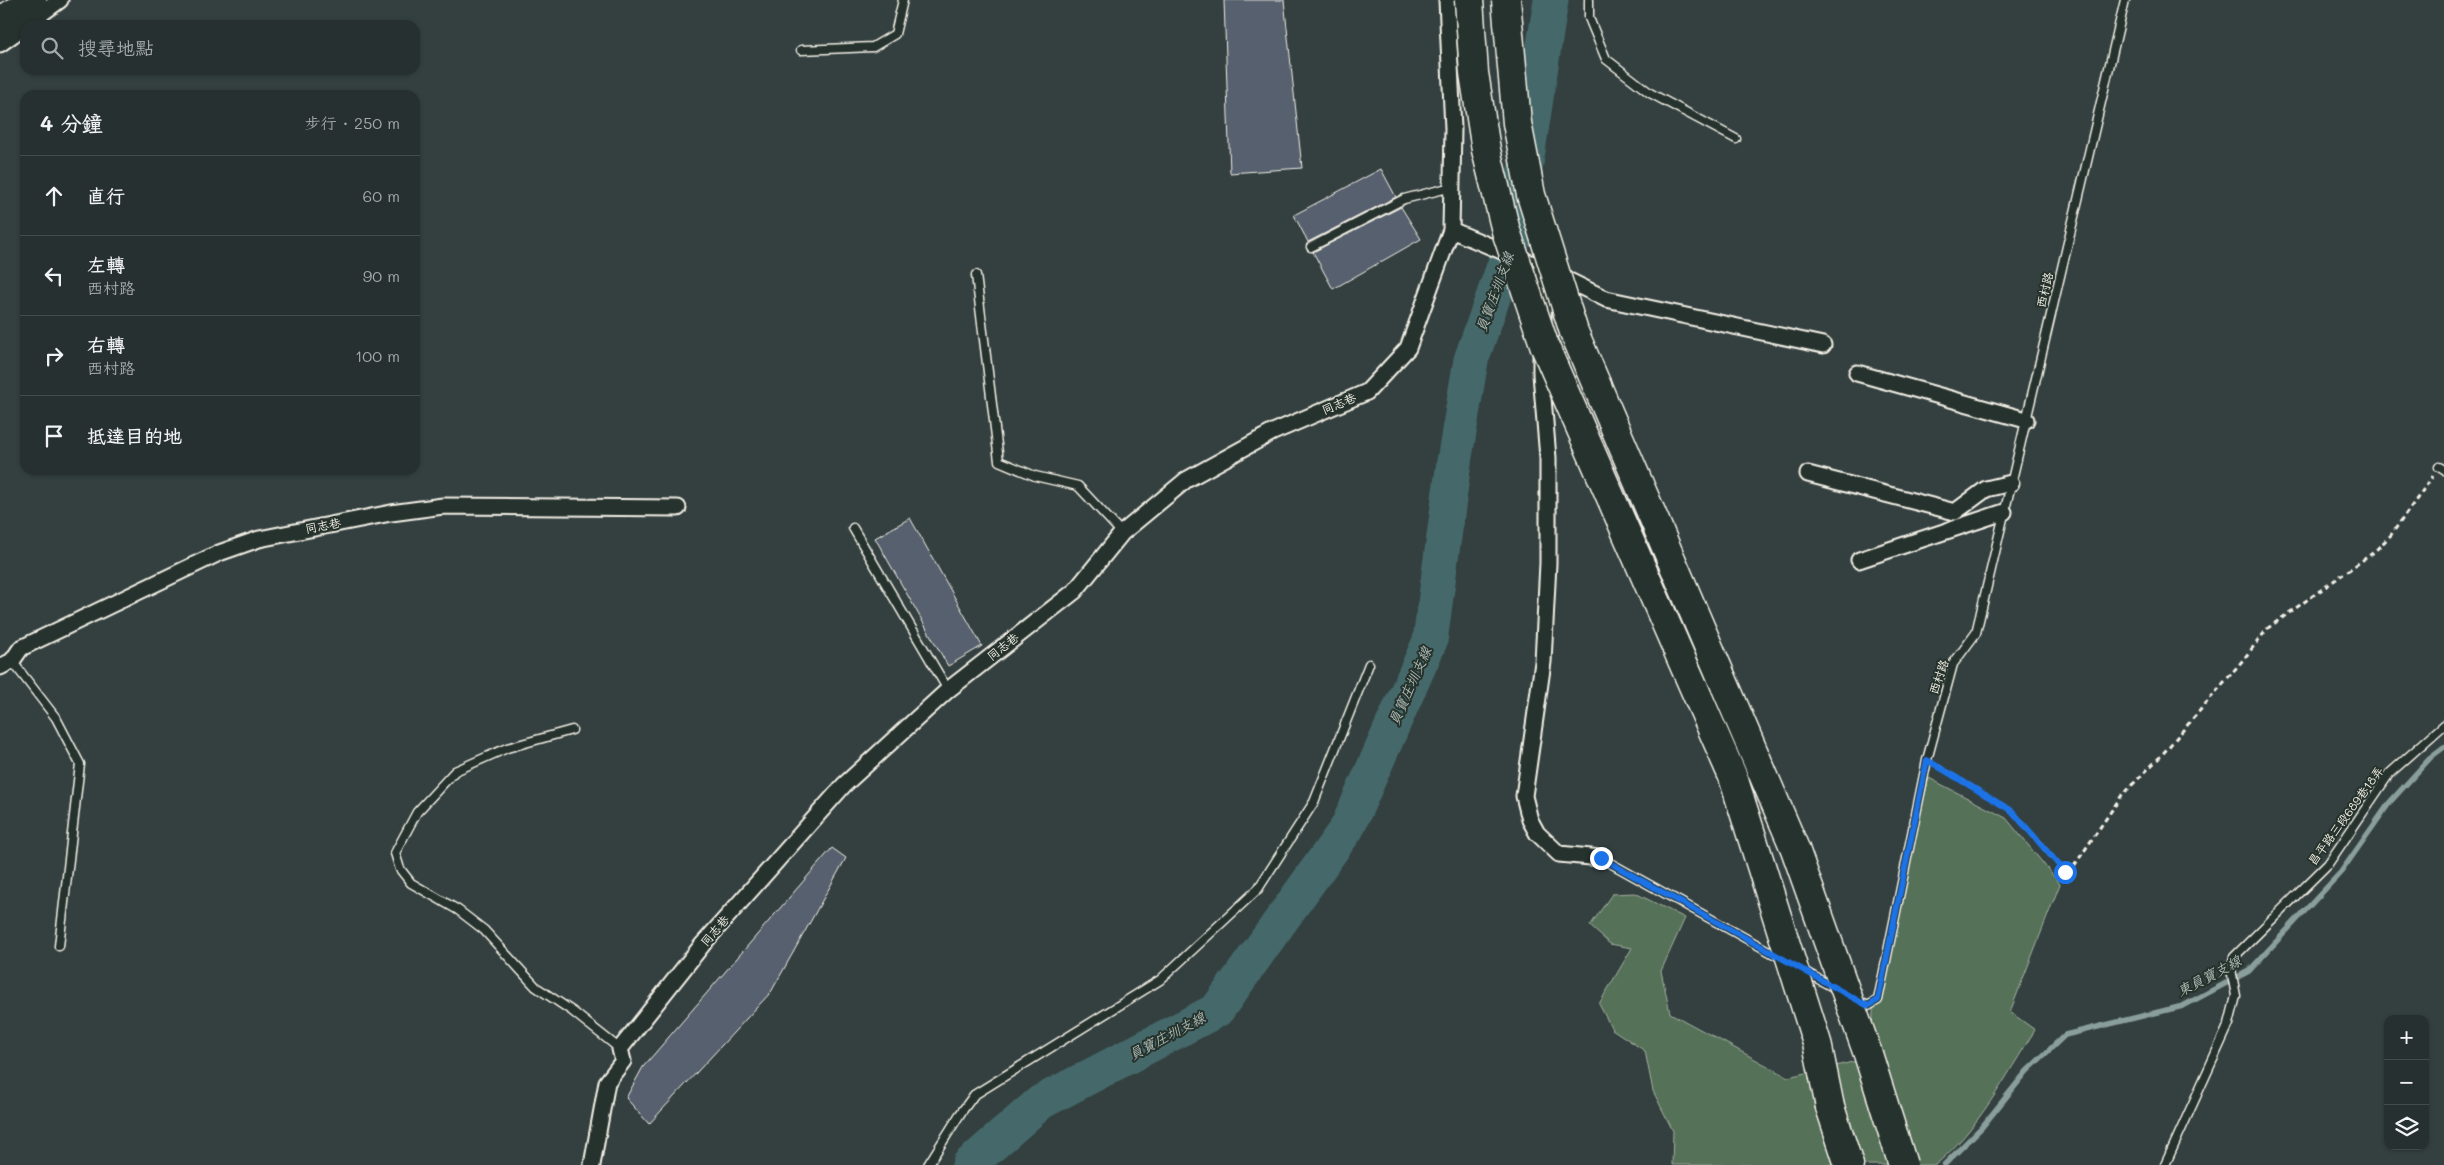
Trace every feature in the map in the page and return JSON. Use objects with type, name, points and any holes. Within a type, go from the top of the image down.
[{"type":"highway","points":[[0,22],[32,0]]},
{"type":"highway","points":[[1469,0],[1474,73],[1486,150],[1506,231],[1545,348],[1733,777],[1817,1043],[1830,1107],[1848,1165]]},
{"type":"highway","points":[[1506,0],[1517,123],[1531,194],[1574,332],[1795,849],[1868,1054],[1904,1165]]},
{"type":"highway","points":[[1830,1107],[1834,1165]]},
{"type":"street","points":[[32,20],[60,0]]},
{"type":"street","name":"同志巷","points":[[592,1165],[607,1082],[623,1060],[620,1049],[703,944],[844,785],[948,690],[1076,591],[1122,532],[1186,480],[1272,432],[1368,392],[1408,348],[1451,230],[1453,129],[1447,0]]},
{"type":"street","points":[[0,44],[20,29]]},
{"type":"street","points":[[1451,230],[1545,269],[1606,299],[1823,345]]},
{"type":"street","points":[[1545,269],[1540,374],[1548,458],[1548,563],[1543,662],[1524,796],[1530,820],[1537,833],[1559,854],[1601,858]]},
{"type":"street","points":[[1857,373],[2026,420]]},
{"type":"street","points":[[1808,474],[1955,512],[1986,489],[2011,483]]},
{"type":"street","name":"同志巷","points":[[6,664],[21,648],[219,552],[259,539],[391,513],[443,506],[678,508]]},
{"type":"street","points":[[1859,560],[2004,512]]},
{"type":"lane","points":[[801,50],[873,47],[895,34],[903,0]]},
{"type":"lane","points":[[1589,0],[1589,18],[1606,59],[1650,93],[1736,139]]},
{"type":"lane","name":"西村路","points":[[1601,858],[1868,1006],[1878,1000],[1927,760],[1953,664],[1976,633],[2125,0]]},
{"type":"lane","points":[[1311,247],[1404,199],[1452,187]]},
{"type":"lane","points":[[976,275],[999,462],[1035,476],[1078,486],[1122,532]]},
{"type":"lane","points":[[853,528],[948,690]]},
{"type":"lane","points":[[6,664],[56,718],[80,764],[60,946]]},
{"type":"lane","points":[[928,1165],[974,1095],[1160,980],[1258,889],[1314,802],[1369,664]]},
{"type":"lane","name":"昌平路三段689巷18弄","points":[[2165,1165],[2229,1024],[2236,996],[2232,969],[2234,957],[2328,864],[2389,774],[2444,725]]},
{"type":"lane","points":[[572,730],[507,748],[455,771],[417,812],[395,853],[400,869],[411,883],[458,910],[484,930],[536,987],[572,1011],[620,1049]]},
{"type":"path","points":[[1927,760],[2012,811],[2065,872],[2070,872],[2122,795],[2160,757],[2268,628],[2374,552],[2391,536],[2442,469]]},
{"type":"green space","points":[[1929,778],[2006,818],[2060,884],[2010,1012],[2035,1030],[2002,1084],[1965,1136],[1935,1165],[1672,1165],[1673,1131],[1653,1091],[1645,1051],[1612,1029],[1599,1004],[1632,948],[1610,944],[1590,926],[1612,894],[1635,893],[1685,918],[1661,971],[1670,1013],[1788,1077],[1870,1058],[1874,998]]},
{"type":"building","points":[[1224,0],[1284,0],[1302,168],[1230,173]]},
{"type":"building","points":[[1381,169],[1396,197],[1308,242],[1294,215]]},
{"type":"building","points":[[1401,207],[1421,239],[1333,289],[1313,252]]},
{"type":"building","points":[[910,518],[982,646],[948,666],[875,538]]},
{"type":"building","points":[[832,848],[846,858],[771,992],[649,1124],[626,1098],[643,1067]]},
{"type":"waterway","name":"員寶庄圳支線","points":[[969,1165],[1041,1102],[1217,1010],[1347,828],[1430,641],[1454,462],[1471,360],[1515,235],[1551,0]]},
{"type":"waterway","name":"東員寶支線","points":[[1944,1165],[1982,1127],[2027,1071],[2065,1035],[2183,1006],[2249,971],[2341,872],[2390,802],[2432,756],[2444,747]]},
{"type":"route","points":[[1601,858],[1868,1006],[1878,1000],[1927,760],[2012,811],[2065,872]]}]
